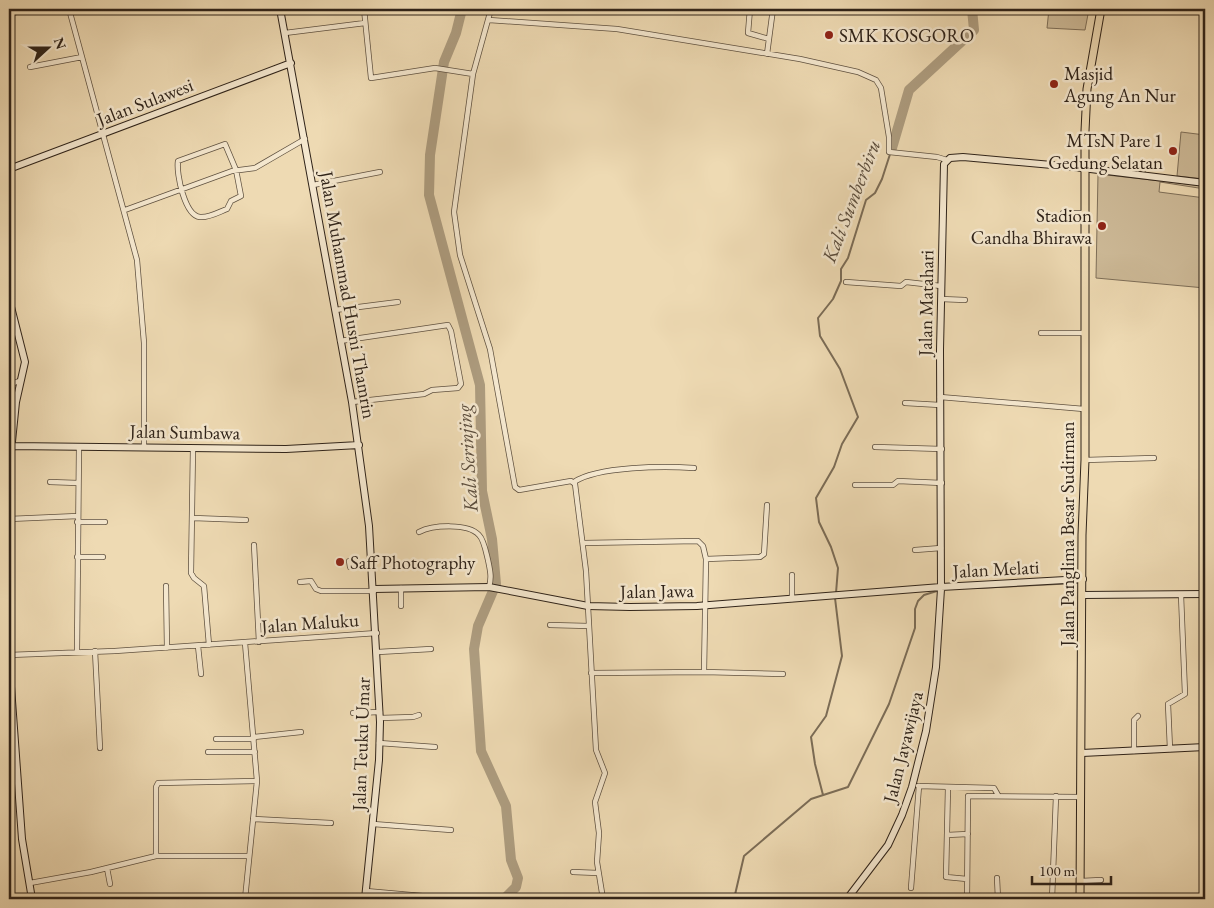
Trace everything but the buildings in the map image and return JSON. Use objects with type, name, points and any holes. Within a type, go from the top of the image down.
[{"type":"main road","name":"Jalan Panglima Besar Sudirman","points":[[1080,899],[1082,535],[1085,460],[1083,333],[1084,168],[1087,89],[1101,9]]},
{"type":"street","points":[[9,12],[32,9]]},
{"type":"street","points":[[69,9],[135,250],[140,286],[144,343],[144,446]]},
{"type":"street","name":"Jalan Muhammad Husni Thamrin","points":[[280,9],[359,445],[374,590]]},
{"type":"street","points":[[364,9],[371,78],[435,68],[470,73]]},
{"type":"street","points":[[491,9],[489,20],[470,73],[454,203],[456,238],[490,349],[514,486],[519,490],[574,482],[590,475],[658,466],[694,468]]},
{"type":"street","points":[[750,9],[748,33],[769,39]]},
{"type":"street","points":[[767,54],[773,9]]},
{"type":"street","points":[[489,20],[617,29],[836,66],[858,72],[876,80],[884,97],[890,153],[937,157],[946,160],[963,157],[1084,168],[1205,183]]},
{"type":"street","points":[[285,33],[365,23]]},
{"type":"street","points":[[30,67],[82,57]]},
{"type":"street","name":"Jalan Sulawesi","points":[[9,169],[291,62]]},
{"type":"street","points":[[125,210],[236,170],[255,168],[305,140]]},
{"type":"street","points":[[225,144],[236,170],[241,194],[230,202],[227,209],[203,217],[194,215],[182,189],[178,172],[178,161],[225,144]]},
{"type":"street","name":"Jalan Matahari","points":[[941,590],[940,299],[942,170],[946,160]]},
{"type":"street","points":[[313,185],[380,172]]},
{"type":"street","points":[[1063,213],[1084,212]]},
{"type":"street","points":[[846,282],[902,286],[906,282],[941,286]]},
{"type":"street","points":[[9,299],[25,362],[19,381],[9,471]]},
{"type":"street","points":[[940,299],[965,300]]},
{"type":"street","points":[[335,310],[398,302]]},
{"type":"street","points":[[340,341],[448,326],[459,372],[461,384],[458,388],[352,402]]},
{"type":"street","points":[[1041,333],[1083,333]]},
{"type":"street","points":[[9,385],[19,381]]},
{"type":"street","points":[[905,403],[940,401],[1084,409]]},
{"type":"street","name":"Jalan Sumbawa","points":[[11,446],[286,449],[359,445]]},
{"type":"street","points":[[77,652],[79,447]]},
{"type":"street","points":[[875,447],[942,449]]},
{"type":"street","points":[[193,448],[192,575],[204,586],[209,645]]},
{"type":"street","points":[[1085,460],[1154,458]]},
{"type":"street","points":[[855,485],[893,484],[898,481],[942,482]]},
{"type":"street","points":[[50,482],[78,483]]},
{"type":"street","points":[[574,482],[579,499],[584,543],[596,750],[605,773],[596,802],[599,834],[598,873],[603,899]]},
{"type":"street","points":[[706,559],[763,556],[765,552],[767,505]]},
{"type":"street","points":[[9,519],[78,516]]},
{"type":"street","points":[[193,518],[246,520]]},
{"type":"street","points":[[77,522],[106,522]]},
{"type":"street","points":[[419,532],[428,528],[445,526],[469,528],[475,531],[481,537],[488,558],[492,577],[490,587]]},
{"type":"street","points":[[584,543],[695,540],[702,544],[706,559],[705,672]]},
{"type":"street","points":[[254,546],[258,642]]},
{"type":"street","points":[[915,550],[941,548]]},
{"type":"street","points":[[9,555],[9,626]]},
{"type":"street","points":[[77,557],[103,557]]},
{"type":"street","points":[[349,561],[350,567],[372,565]]},
{"type":"street","points":[[792,576],[792,599]]},
{"type":"street","name":"Jalan Melati","points":[[941,590],[1083,579]]},
{"type":"street","points":[[300,582],[311,581],[316,589],[321,591],[374,590]]},
{"type":"street","points":[[166,586],[167,648]]},
{"type":"street","name":"Jalan Jawa","points":[[374,590],[490,587],[588,606],[705,605],[836,595],[941,590]]},
{"type":"street","points":[[401,588],[401,606]]},
{"type":"street","name":"Jalan Teuku Umar","points":[[365,899],[380,743],[378,652],[374,590]]},
{"type":"street","name":"Jalan Jayawijaya","points":[[847,899],[888,845],[912,787],[926,731],[931,699],[941,590]]},
{"type":"street","points":[[1083,595],[1205,594]]},
{"type":"street","points":[[1170,749],[1168,704],[1185,694],[1182,595]]},
{"type":"street","points":[[550,625],[589,626]]},
{"type":"street","name":"Jalan Maluku","points":[[9,655],[167,648],[377,633]]},
{"type":"street","points":[[245,643],[257,781],[245,899]]},
{"type":"street","points":[[198,646],[201,674]]},
{"type":"street","points":[[378,652],[431,649]]},
{"type":"street","points":[[95,651],[100,748]]},
{"type":"street","points":[[9,659],[22,838],[32,899]]},
{"type":"street","points":[[591,673],[705,672],[783,674]]},
{"type":"street","points":[[353,713],[413,717],[419,715]]},
{"type":"street","points":[[1134,751],[1134,720],[1138,716]]},
{"type":"street","points":[[216,739],[254,738],[301,732]]},
{"type":"street","points":[[380,743],[435,747]]},
{"type":"street","points":[[1082,753],[1205,747]]},
{"type":"street","points":[[208,752],[255,752]]},
{"type":"street","points":[[9,762],[16,761]]},
{"type":"street","points":[[156,856],[156,787],[158,782],[257,781]]},
{"type":"street","points":[[911,888],[920,786]]},
{"type":"street","points":[[912,787],[994,788],[998,795]]},
{"type":"street","points":[[948,787],[946,877],[967,879]]},
{"type":"street","points":[[968,899],[968,796],[1081,797]]},
{"type":"street","points":[[1052,899],[1056,796]]},
{"type":"street","points":[[253,819],[331,823]]},
{"type":"street","points":[[373,824],[452,830]]},
{"type":"street","points":[[947,835],[968,834]]},
{"type":"street","points":[[30,883],[156,856],[248,856]]},
{"type":"street","points":[[106,868],[110,884]]},
{"type":"street","points":[[573,872],[598,873]]},
{"type":"street","points":[[997,878],[998,899]]},
{"type":"street","points":[[1081,881],[1101,880]]},
{"type":"street","points":[[366,891],[456,899]]},
{"type":"shaded area","points":[[1049,9],[1089,9],[1085,30],[1047,28]]},
{"type":"shaded area","points":[[1181,132],[1205,135],[1205,179],[1177,176]]},
{"type":"shaded area","points":[[1124,160],[1146,162],[1145,172],[1123,170]]},
{"type":"shaded area","points":[[1098,174],[1205,186],[1205,189],[1160,182],[1159,192],[1205,198],[1205,288],[1096,278]]},
{"type":"waterway","name":"Kali Serinjing","points":[[462,9],[456,33],[444,62],[430,155],[429,195],[480,385],[482,491],[492,539],[496,584],[478,626],[474,649],[481,751],[506,806],[511,860],[518,878],[516,887],[504,899]]},
{"type":"waterway","name":"Kali Sumberbiru","points":[[892,148],[909,90],[974,30],[972,9]]},
{"type":"waterway","name":"Kali Sumberbiru","points":[[836,593],[838,568],[831,547],[819,522],[816,498],[834,467],[842,444],[858,417],[840,369],[820,336],[818,318],[833,299],[841,281],[841,269],[848,258],[866,200],[875,193],[882,179],[892,148]]},
{"type":"waterway","points":[[977,588],[1077,583]]},
{"type":"waterway","points":[[734,899],[744,856],[811,799],[848,787],[889,704],[915,628],[915,609],[918,601],[924,595],[940,590]]},
{"type":"waterway","name":"Kali Sumberbiru","points":[[823,795],[815,764],[811,737],[826,716],[842,656],[835,598]]},
{"type":"place","name":"SMK KOSGORO","points":[[829,35]]},
{"type":"place","name":"Masjid Agung An Nur","points":[[1054,84]]},
{"type":"place","name":"MTsN Pare 1 Gedung Selatan","points":[[1173,151]]},
{"type":"place","name":"Stadion Candha Bhirawa","points":[[1102,226]]},
{"type":"place","name":"Saff Photography","points":[[340,562]]}]
